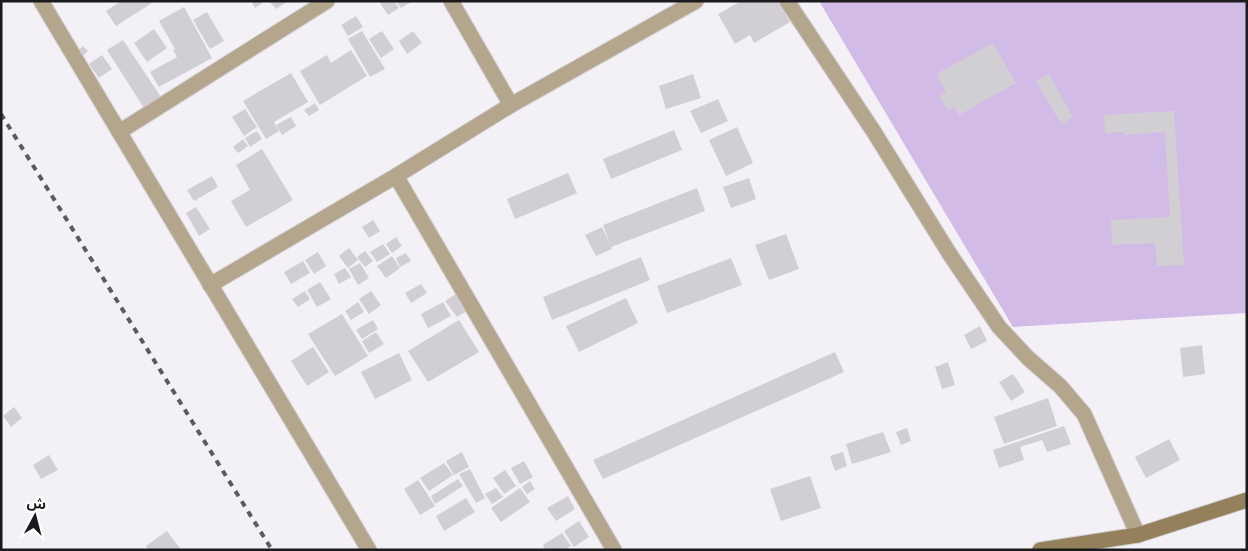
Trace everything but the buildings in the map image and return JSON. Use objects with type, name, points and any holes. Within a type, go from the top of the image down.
[{"type":"street","points":[[41,1],[368,550]]},
{"type":"street","points":[[119,132],[327,1]]},
{"type":"street","points":[[451,1],[511,105]]},
{"type":"street","points":[[210,285],[396,176],[511,105],[696,1]]},
{"type":"street","points":[[787,1],[874,132],[949,253],[999,327],[1028,358],[1060,386],[1084,414],[1138,534]]},
{"type":"street","points":[[396,176],[614,550]]},
{"type":"street","points":[[1040,550],[1138,534],[1247,500]]},
{"type":"shaded area","points":[[819,1],[1247,1],[1247,313],[1013,327]]},
{"type":"railway","points":[[1,114],[272,550]]}]
